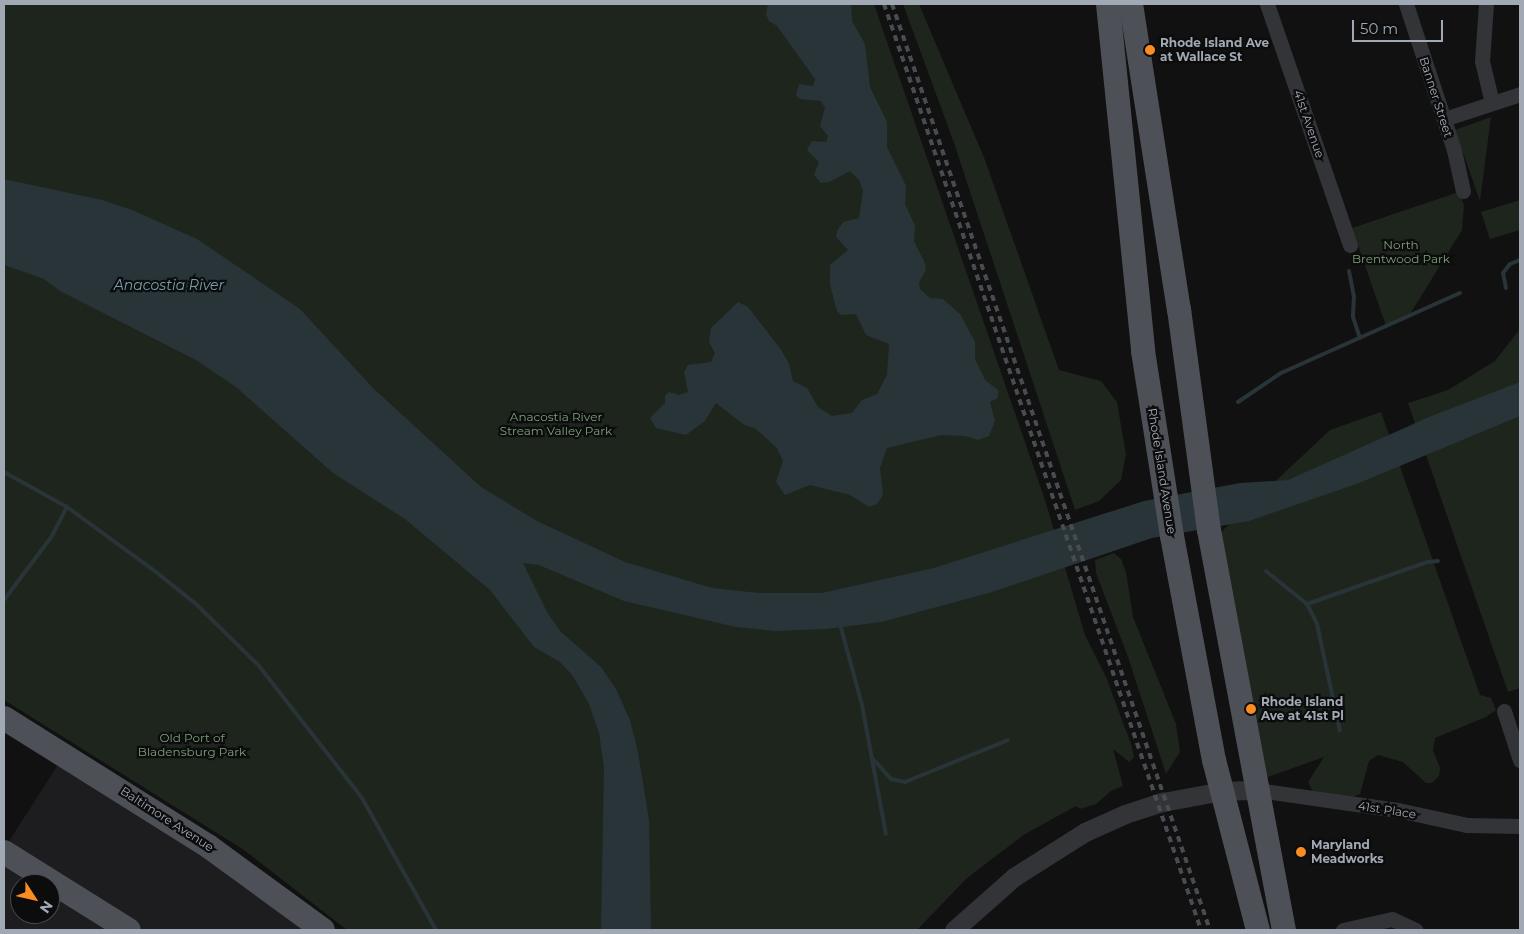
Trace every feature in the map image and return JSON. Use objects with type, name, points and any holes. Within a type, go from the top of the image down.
[{"type":"main road","points":[[1136,8],[1210,530],[1284,930]]},
{"type":"main road","name":"Rhode Island Avenue","points":[[1110,15],[1143,351],[1172,536],[1194,668],[1222,791],[1258,930]]},
{"type":"main road","name":"Baltimore Avenue","points":[[4,718],[174,824],[268,887],[323,930]]},
{"type":"main road","points":[[4,852],[129,930]]},
{"type":"street","name":"41st Avenue","points":[[1267,4],[1350,245]]},
{"type":"street","name":"Banner Street","points":[[1406,4],[1444,119],[1463,191]]},
{"type":"street","points":[[1486,4],[1482,61],[1492,103]]},
{"type":"street","points":[[1110,15],[1136,8]]},
{"type":"street","points":[[1444,119],[1520,94]]},
{"type":"street","points":[[1504,711],[1520,760]]},
{"type":"street","points":[[954,930],[1014,877],[1085,832],[1125,814],[1153,805],[1222,791],[1257,790]]},
{"type":"street","name":"41st Place","points":[[1257,790],[1398,810],[1468,825],[1519,827]]},
{"type":"street","points":[[1343,930],[1392,919],[1403,922],[1416,930]]},
{"type":"shaded area","points":[[64,755],[323,930],[4,930],[4,849]]},
{"type":"green space","name":"Anacostia River Stream Valley Park","points":[[4,4],[874,4],[1045,500],[1085,635],[1106,677],[1131,744],[1134,757],[1129,762],[1113,749],[1123,786],[1111,791],[1096,804],[1080,809],[1076,806],[1025,834],[967,878],[917,930],[347,930],[244,850],[4,700]]},
{"type":"green space","points":[[903,4],[919,4],[985,160],[1059,370],[1101,381],[1117,402],[1126,454],[1121,480],[1099,501],[1075,510],[954,143]]},
{"type":"green space","points":[[1491,117],[1480,201],[1455,130]]},
{"type":"green space","name":"North Brentwood Park","points":[[1459,192],[1464,205],[1462,230],[1407,319],[1386,326],[1352,228]]},
{"type":"green space","points":[[1520,200],[1520,230],[1490,239],[1481,212]]},
{"type":"green space","points":[[1520,329],[1520,688],[1508,692],[1408,403],[1448,390],[1495,361]]},
{"type":"green space","points":[[1381,412],[1480,695],[1491,698],[1496,710],[1486,717],[1435,738],[1433,750],[1440,768],[1439,776],[1432,783],[1426,783],[1403,762],[1378,755],[1369,761],[1360,794],[1352,797],[1319,794],[1312,790],[1308,782],[1324,757],[1265,778],[1220,533],[1330,430]]},
{"type":"green space","points":[[1114,553],[1121,559],[1126,572],[1133,617],[1176,724],[1180,752],[1166,774],[1128,657],[1096,573],[1095,560]]},
{"type":"water","points":[[768,4],[851,4],[852,21],[865,44],[870,87],[887,122],[887,147],[906,186],[905,204],[915,226],[914,241],[925,263],[926,270],[919,282],[920,289],[930,298],[943,299],[960,314],[975,342],[975,359],[985,380],[998,390],[998,398],[990,402],[995,421],[989,436],[978,440],[965,436],[941,435],[887,448],[880,468],[883,495],[877,504],[869,507],[850,495],[810,485],[785,495],[776,482],[783,461],[777,448],[756,429],[743,424],[716,403],[705,421],[686,435],[656,428],[650,418],[665,403],[665,396],[669,392],[679,395],[688,392],[684,372],[688,365],[711,362],[715,353],[709,342],[711,328],[738,302],[748,307],[782,351],[789,364],[793,381],[807,388],[818,407],[832,416],[852,413],[862,400],[877,394],[887,375],[889,344],[866,335],[856,314],[841,315],[837,311],[830,285],[830,265],[848,250],[836,237],[837,231],[843,222],[859,218],[863,191],[859,180],[850,171],[829,182],[821,183],[814,175],[819,162],[807,150],[812,141],[826,142],[828,136],[820,126],[825,108],[821,101],[800,99],[796,95],[799,84],[813,86],[815,79],[777,26],[769,21],[766,14]]},
{"type":"water","name":"Anacostia River","points":[[4,179],[102,200],[132,210],[197,239],[300,309],[373,388],[481,487],[537,521],[625,562],[712,588],[759,593],[822,593],[934,568],[1144,501],[1240,483],[1288,480],[1429,417],[1520,382],[1520,416],[1359,483],[1249,521],[1152,538],[989,593],[881,622],[826,629],[775,631],[736,627],[624,601],[539,565],[523,563],[548,614],[561,632],[601,667],[616,689],[630,720],[638,752],[649,820],[651,930],[601,930],[604,767],[599,733],[589,704],[573,676],[560,662],[534,647],[490,590],[405,519],[333,473],[236,387],[196,360],[60,291],[44,279],[4,265]]},
{"type":"waterway","points":[[1506,288],[1503,273],[1510,264],[1520,260]]},
{"type":"waterway","points":[[1349,271],[1354,296],[1353,317],[1360,338]]},
{"type":"waterway","points":[[1238,402],[1281,373],[1460,293]]},
{"type":"waterway","points":[[4,472],[67,507],[156,572],[196,604],[259,666],[362,798],[436,930]]},
{"type":"waterway","points":[[4,600],[52,536],[67,507]]},
{"type":"waterway","points":[[1266,571],[1307,604],[1427,562],[1438,561]]},
{"type":"waterway","points":[[1307,604],[1317,624],[1340,731]]},
{"type":"waterway","points":[[840,624],[862,705],[886,834]]},
{"type":"waterway","points":[[873,759],[891,779],[905,782],[1008,740]]},
{"type":"railway","points":[[884,4],[1201,930]]},
{"type":"railway","points":[[892,4],[1210,930]]},
{"type":"place","name":"Rhode Island Ave at Wallace St","points":[[1150,50]]},
{"type":"place","name":"Rhode Island Ave at 41st Pl","points":[[1251,709]]},
{"type":"place","name":"Maryland Meadworks","points":[[1301,852]]},
{"type":"park label","name":"Old Port of Bladensburg Park","points":[[192,745]]}]
